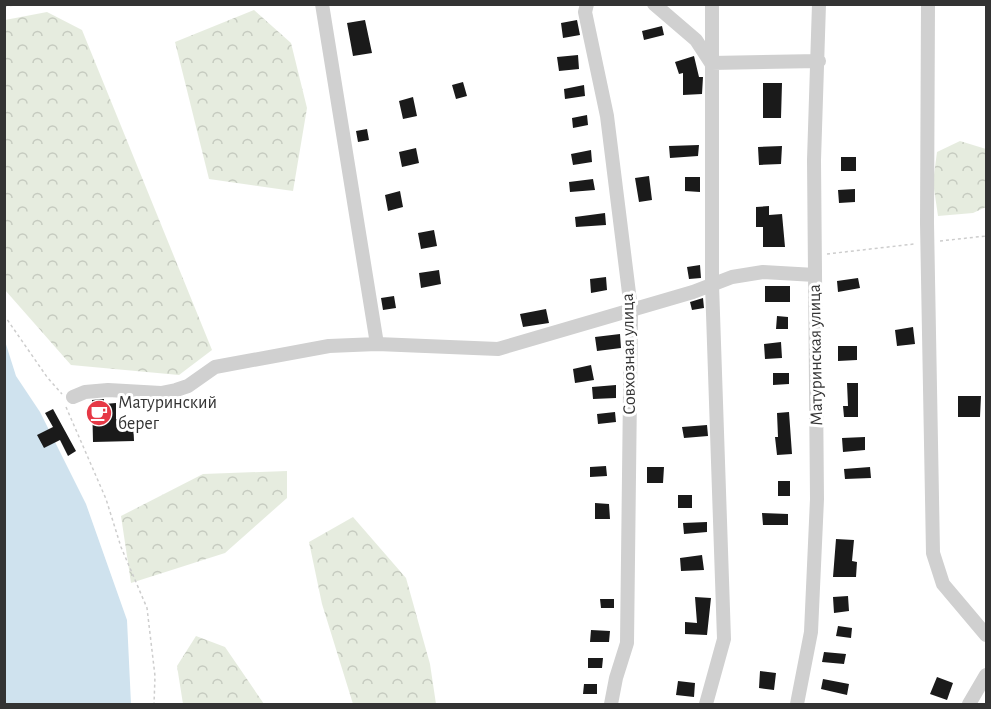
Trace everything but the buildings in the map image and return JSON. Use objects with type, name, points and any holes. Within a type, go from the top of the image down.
[{"type":"street","points":[[322,4],[377,344]]},
{"type":"street","name":"Совхозная улица","points":[[587,4],[585,12],[608,116],[631,309],[627,643],[616,678],[611,705]]},
{"type":"street","points":[[654,4],[696,40],[711,63]]},
{"type":"street","points":[[706,705],[724,639],[712,284],[712,4]]},
{"type":"street","name":"Матуринская улица","points":[[797,705],[811,632],[817,510],[814,160],[819,61],[819,4]]},
{"type":"street","points":[[928,4],[928,242],[935,566],[943,584],[987,635]]},
{"type":"street","points":[[711,63],[819,61]]},
{"type":"street","points":[[67,398],[84,392],[108,390],[169,392],[188,386],[207,371],[230,362],[304,348],[377,344],[498,349],[525,344],[631,309],[693,292],[712,284],[764,272],[815,275]]},
{"type":"street","points":[[969,705],[987,675]]},
{"type":"path","points":[[4,6],[30,4]]},
{"type":"path","points":[[815,256],[987,236]]},
{"type":"path","points":[[4,315],[47,377],[67,398],[76,428],[106,499],[121,547],[147,608],[155,676],[154,705]]},
{"type":"green space","points":[[254,10],[291,43],[307,108],[293,191],[209,179],[175,42]]},
{"type":"green space","points":[[47,12],[82,30],[212,350],[179,375],[71,365],[5,290],[5,20]]},
{"type":"green space","points":[[960,141],[986,149],[986,207],[973,213],[938,216],[933,182],[937,152]]},
{"type":"green space","points":[[287,471],[287,498],[225,553],[131,583],[121,516],[203,474]]},
{"type":"green space","points":[[353,517],[406,578],[430,664],[436,704],[353,704],[322,604],[309,542]]},
{"type":"green space","points":[[196,636],[225,647],[264,704],[183,704],[177,666]]},
{"type":"water","points":[[4,338],[16,376],[40,412],[86,504],[127,620],[131,704],[5,704]]},
{"type":"place","name":"Матуринский берег","points":[[99,413]]}]
